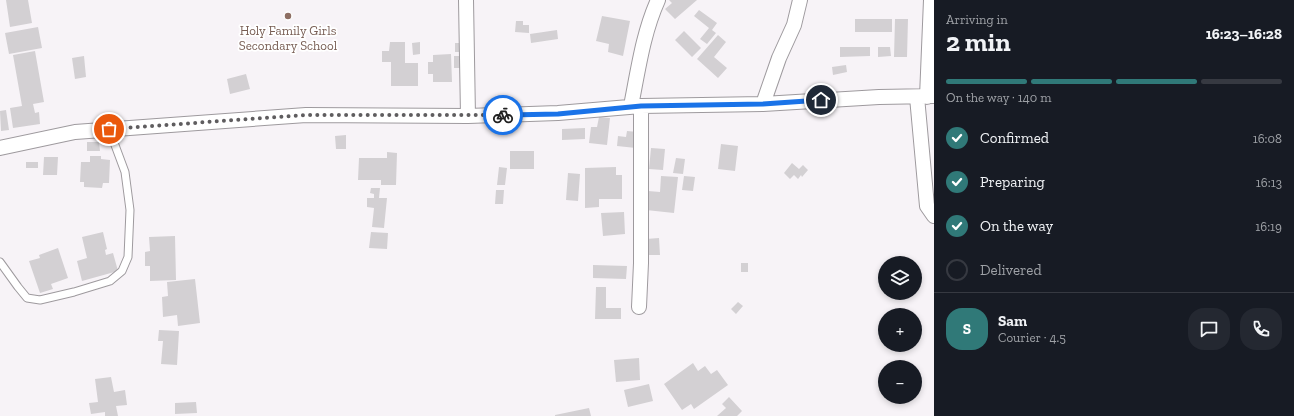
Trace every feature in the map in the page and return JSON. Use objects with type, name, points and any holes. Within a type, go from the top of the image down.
[{"type":"street","points":[[466,0],[468,116]]},
{"type":"street","points":[[639,306],[641,263],[636,106],[646,36],[651,17],[658,0]]},
{"type":"street","points":[[763,104],[779,58],[794,25],[800,0]]},
{"type":"street","points":[[931,0],[926,97],[927,206],[934,216]]},
{"type":"street","points":[[0,148],[75,132],[306,115],[468,116],[558,114],[636,106],[763,104],[879,97],[926,97]]},
{"type":"lane","points":[[0,262],[27,298],[40,300],[110,281],[122,271],[128,257],[130,210],[125,172],[109,129]]},
{"type":"building","points":[[6,0],[28,0],[32,23],[10,27]]},
{"type":"building","points":[[669,0],[697,0],[675,19],[665,9],[672,3]]},
{"type":"building","points":[[699,10],[717,23],[712,30],[716,33],[707,44],[700,39],[709,28],[694,16]]},
{"type":"building","points":[[602,16],[630,21],[623,56],[608,52],[609,44],[596,41]]},
{"type":"building","points":[[855,19],[892,19],[892,32],[855,32]]},
{"type":"building","points":[[895,19],[908,19],[907,57],[894,57]]},
{"type":"building","points":[[516,21],[523,21],[523,25],[529,25],[529,33],[515,32]]},
{"type":"building","points":[[38,27],[42,48],[9,54],[5,33]]},
{"type":"building","points":[[557,30],[558,39],[531,43],[530,34]]},
{"type":"building","points":[[684,31],[701,48],[692,57],[675,40]]},
{"type":"building","points":[[718,35],[726,42],[714,57],[727,68],[718,78],[697,59]]},
{"type":"building","points":[[390,42],[405,42],[405,63],[418,63],[418,86],[391,86],[391,62],[382,62],[382,51],[389,51]]},
{"type":"building","points":[[420,42],[420,54],[413,55],[412,43]]},
{"type":"building","points":[[455,43],[461,43],[461,52],[455,52]]},
{"type":"building","points":[[840,47],[870,47],[870,56],[840,57]]},
{"type":"building","points":[[878,47],[890,47],[891,56],[878,57]]},
{"type":"building","points":[[35,51],[44,102],[33,104],[35,113],[39,112],[40,124],[13,128],[10,108],[22,106],[13,55]]},
{"type":"building","points":[[451,54],[452,82],[433,82],[433,74],[428,74],[428,62],[433,62],[433,55]]},
{"type":"building","points":[[84,56],[86,77],[75,79],[72,58]]},
{"type":"building","points":[[454,56],[461,56],[462,68],[454,68]]},
{"type":"building","points":[[846,65],[847,72],[833,75],[832,67]]},
{"type":"building","points":[[246,74],[250,89],[230,94],[227,79]]},
{"type":"building","points":[[6,110],[9,130],[1,131],[0,111]]},
{"type":"building","points":[[599,117],[610,118],[607,145],[589,143],[591,127],[597,127]]},
{"type":"building","points":[[585,128],[585,139],[562,140],[562,129]]},
{"type":"building","points":[[627,131],[638,132],[636,148],[617,146],[618,136],[626,137]]},
{"type":"building","points":[[346,135],[346,149],[336,149],[335,136]]},
{"type":"building","points":[[87,142],[99,142],[100,151],[87,151]]},
{"type":"building","points":[[721,144],[738,146],[735,171],[718,169]]},
{"type":"building","points":[[651,148],[665,149],[663,170],[649,169]]},
{"type":"building","points":[[510,151],[534,151],[534,169],[510,169]]},
{"type":"building","points":[[387,152],[397,153],[396,185],[381,185],[381,180],[358,180],[359,158],[387,158]]},
{"type":"building","points":[[90,156],[101,156],[101,159],[110,160],[109,183],[103,183],[102,188],[84,187],[84,182],[80,182],[81,162],[90,162]]},
{"type":"building","points":[[44,157],[58,157],[57,175],[43,175]]},
{"type":"building","points":[[676,158],[685,159],[683,174],[673,173]]},
{"type":"building","points":[[26,162],[38,162],[38,168],[26,168]]},
{"type":"building","points":[[792,163],[799,169],[803,165],[808,170],[798,179],[794,175],[790,179],[784,173]]},
{"type":"building","points":[[499,167],[507,168],[505,185],[497,185]]},
{"type":"building","points":[[616,167],[616,175],[622,175],[622,199],[599,199],[599,207],[585,208],[585,168]]},
{"type":"building","points":[[568,173],[580,174],[578,201],[566,200]]},
{"type":"building","points":[[661,176],[678,177],[674,213],[646,210],[648,191],[660,192]]},
{"type":"building","points":[[684,176],[695,177],[693,191],[682,190]]},
{"type":"building","points":[[371,188],[380,188],[379,198],[387,198],[384,228],[372,227],[374,208],[367,207],[367,198],[374,198],[374,194],[370,193]]},
{"type":"building","points":[[496,190],[504,190],[503,204],[495,204]]},
{"type":"building","points":[[624,212],[625,234],[603,236],[601,213]]},
{"type":"building","points":[[103,232],[107,249],[105,250],[106,255],[113,253],[118,271],[82,281],[77,261],[87,258],[82,237]]},
{"type":"building","points":[[371,232],[388,233],[387,249],[369,248]]},
{"type":"building","points":[[175,236],[176,280],[150,281],[150,266],[145,266],[145,252],[150,251],[149,237]]},
{"type":"building","points":[[659,238],[660,255],[647,255],[646,239]]},
{"type":"building","points":[[58,248],[68,278],[51,284],[53,289],[40,293],[29,261],[40,258],[39,255]]},
{"type":"building","points":[[741,263],[748,263],[748,272],[741,272]]},
{"type":"building","points":[[593,265],[627,266],[626,279],[593,278]]},
{"type":"building","points":[[195,279],[200,323],[178,326],[177,315],[163,317],[162,297],[168,296],[167,282]]},
{"type":"building","points":[[596,287],[606,287],[606,308],[621,308],[621,319],[595,319]]},
{"type":"building","points":[[738,302],[743,306],[736,314],[731,309]]},
{"type":"building","points":[[159,330],[179,331],[177,365],[161,364],[163,341],[158,341]]},
{"type":"building","points":[[639,358],[640,380],[616,382],[614,360]]},
{"type":"building","points":[[693,363],[698,371],[705,366],[711,374],[717,370],[728,385],[694,409],[691,404],[682,410],[664,384]]},
{"type":"building","points":[[111,377],[114,392],[125,390],[127,405],[116,406],[118,416],[105,416],[105,412],[91,414],[89,403],[98,402],[95,379]]},
{"type":"building","points":[[649,384],[653,401],[628,407],[624,390]]},
{"type":"building","points":[[729,397],[742,411],[737,416],[717,416],[726,408],[722,404]]},
{"type":"building","points":[[196,402],[197,413],[175,414],[175,403]]},
{"type":"building","points":[[589,408],[591,416],[555,416],[555,415]]},
{"type":"way so far","points":[[109,129],[306,115],[503,115]]},
{"type":"place","name":"Holy Family Girls Secondary School","points":[[288,16]]},
{"type":"route","points":[[503,115],[558,114],[631,106],[763,104],[821,100]]}]
